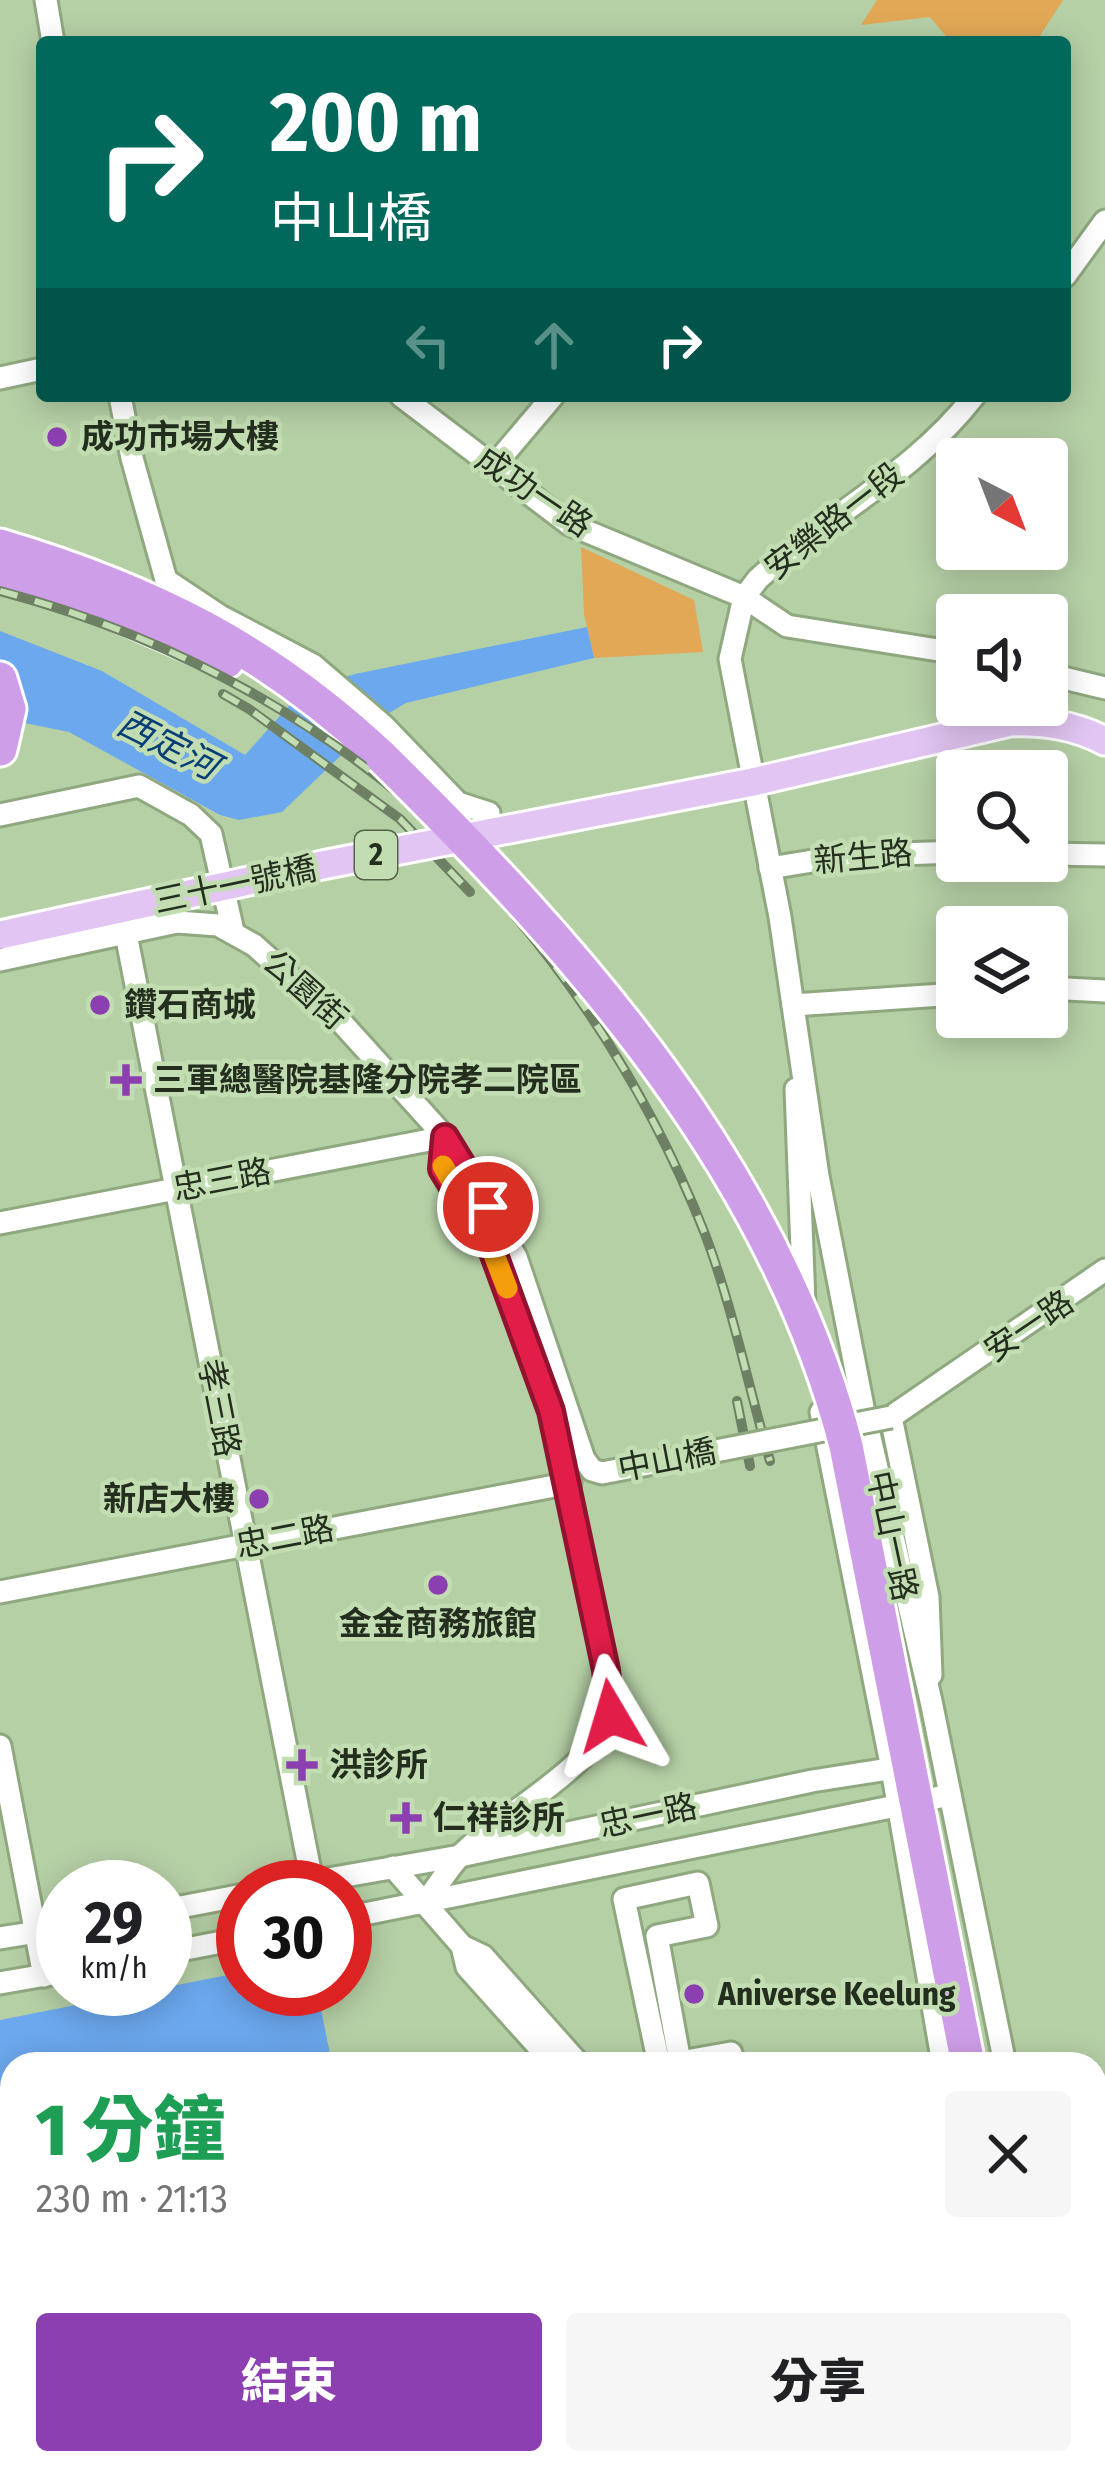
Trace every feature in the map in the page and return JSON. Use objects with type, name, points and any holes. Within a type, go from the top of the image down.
[{"type":"highway","points":[[0,546],[115,584],[192,618],[383,742],[634,1033],[696,1121],[790,1288],[831,1388],[966,2052]]},
{"type":"highway","points":[[0,573],[91,602],[229,662],[318,713],[383,742]]},
{"type":"highway","points":[[0,679],[9,709],[0,749]]},
{"type":"main road","name":"2","points":[[753,782],[1010,722],[1072,727],[1105,742]]},
{"type":"main road","name":"三十一號橋","points":[[0,935],[753,782]]},
{"type":"street","points":[[46,0],[52,36]]},
{"type":"street","points":[[1071,268],[1105,221]]},
{"type":"street","points":[[0,378],[36,371]]},
{"type":"street","points":[[120,402],[166,580],[220,616],[313,665],[383,742],[458,803],[489,813]]},
{"type":"street","name":"成功一路","points":[[409,402],[568,524],[743,601],[787,626],[936,650]]},
{"type":"street","points":[[493,467],[548,402]]},
{"type":"street","name":"安樂路一段","points":[[743,601],[774,564],[922,453],[969,402]]},
{"type":"street","name":"中山一路","points":[[743,601],[730,659],[770,868],[818,1176],[863,1407],[931,1701],[1003,2052]]},
{"type":"street","points":[[1068,679],[1105,688]]},
{"type":"street","points":[[0,815],[139,786],[204,824],[212,834],[233,931]]},
{"type":"street","name":"新生路","points":[[770,868],[843,856],[936,853]]},
{"type":"street","points":[[1068,854],[1105,855]]},
{"type":"street","name":"公園街","points":[[0,960],[196,922],[233,931],[342,1022],[445,1137]]},
{"type":"street","name":"孝三路","points":[[126,934],[308,1860]]},
{"type":"street","points":[[1068,989],[1105,991]]},
{"type":"street","points":[[793,1005],[936,995]]},
{"type":"street","name":"中山一路","points":[[793,1005],[805,1331],[899,1805],[941,2052]]},
{"type":"street","points":[[425,1903],[460,1856],[599,1739],[613,1702],[570,1483],[542,1382],[499,1267],[442,1169],[445,1137]]},
{"type":"street","name":"忠三路","points":[[0,1223],[445,1137]]},
{"type":"street","name":"中山橋","points":[[445,1137],[515,1256],[584,1459],[592,1470],[602,1473],[891,1417]]},
{"type":"street","name":"安一路","points":[[891,1417],[1105,1270]]},
{"type":"street","points":[[891,1417],[928,1597],[931,1701]]},
{"type":"street","name":"忠二路","points":[[0,1592],[570,1483]]},
{"type":"street","points":[[0,1746],[31,1933]]},
{"type":"street","name":"忠一路","points":[[372,1871],[943,1759]]},
{"type":"street","points":[[544,1790],[543,1820],[571,1833]]},
{"type":"street","name":"忠一路","points":[[372,1913],[950,1796]]},
{"type":"street","points":[[0,1811],[36,1947]]},
{"type":"street","points":[[393,1867],[462,1946],[483,1956],[568,2052]]},
{"type":"street","points":[[656,2052],[624,1899],[698,1883],[707,1926],[657,1936],[678,2052]]},
{"type":"street","points":[[0,1938],[36,1932]]},
{"type":"street","points":[[462,1946],[467,1967],[543,2052]]},
{"type":"street","points":[[0,1983],[36,1977]]},
{"type":"shaded area","points":[[877,0],[1063,0],[1040,36],[946,36],[930,17],[861,25]]},
{"type":"shaded area","points":[[581,547],[694,600],[703,652],[594,658],[584,614]]},
{"type":"water","name":"西定河","points":[[587,627],[594,658],[406,703],[379,719],[282,812],[239,820],[220,815],[69,732],[0,718],[0,631],[102,671],[245,755],[303,690],[355,674]]},
{"type":"water","points":[[216,1977],[216,2016],[322,2016],[330,2052],[0,2052],[0,2020],[36,2013],[192,2016],[192,1982]]},
{"type":"railway","points":[[0,591],[111,627],[267,701],[409,802],[504,902],[604,1036],[683,1182],[724,1290],[770,1461]]},
{"type":"railway","points":[[223,694],[400,819],[470,892]]},
{"type":"railway","points":[[737,1401],[750,1466]]},
{"type":"slow traffic","points":[[443,1166],[493,1252],[507,1288]]},
{"type":"place","name":"成功市場大樓","points":[[57,437]]},
{"type":"place","name":"鑽石商城","points":[[100,1005]]},
{"type":"place","name":"三軍總醫院基隆分院孝二院區","points":[[126,1080]]},
{"type":"place","name":"新店大樓","points":[[259,1499]]},
{"type":"place","name":"金金商務旅館","points":[[438,1585]]},
{"type":"place","name":"洪診所","points":[[302,1765]]},
{"type":"place","name":"仁祥診所","points":[[406,1818]]},
{"type":"place","name":"Aniverse Keelung","points":[[694,1994]]},
{"type":"route","points":[[488,1207],[445,1137],[442,1169],[493,1252],[551,1411],[570,1483],[613,1702],[611,1716]]}]
